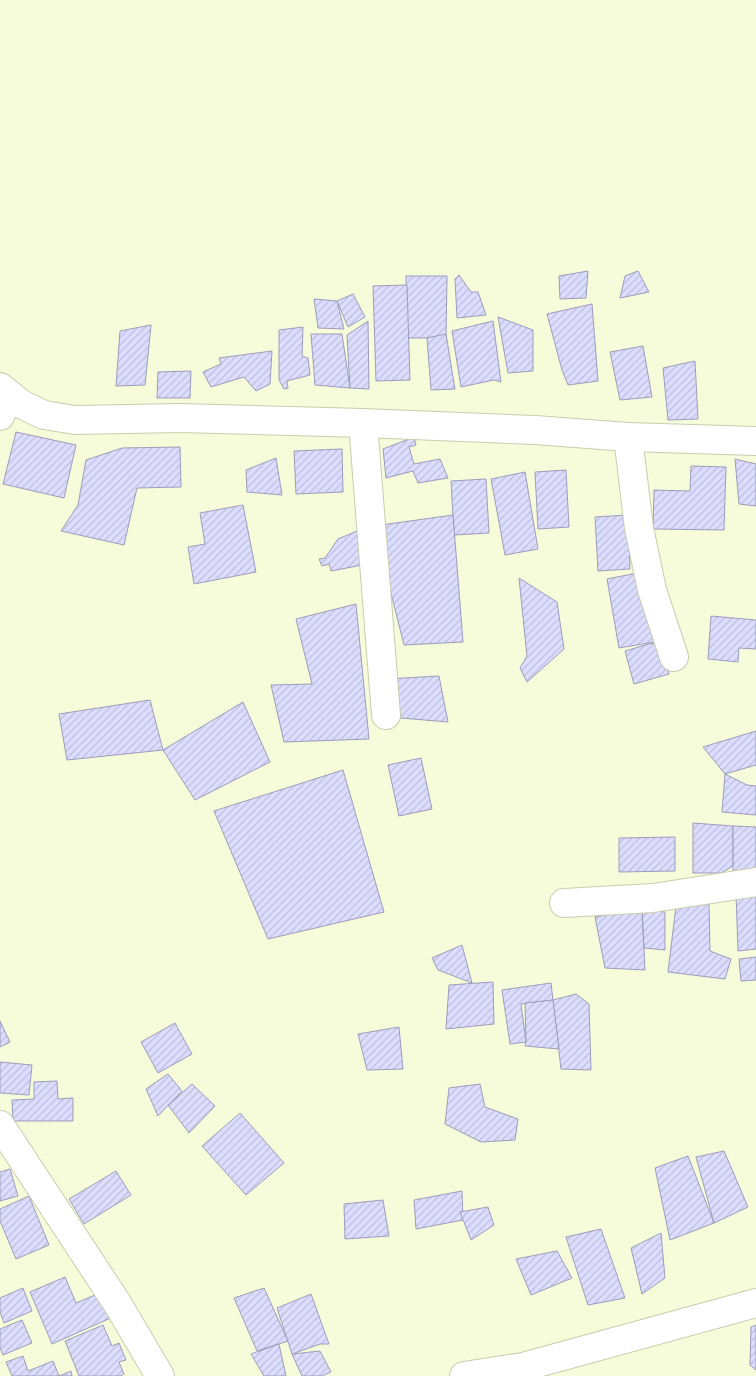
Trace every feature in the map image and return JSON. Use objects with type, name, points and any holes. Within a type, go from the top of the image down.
[{"type":"street","points":[[3,400],[21,404],[44,415],[75,420],[179,418],[363,423],[535,430],[628,437],[756,441]]},
{"type":"street","points":[[363,423],[386,714]]},
{"type":"street","points":[[628,437],[639,528],[652,590],[674,657]]},
{"type":"street","points":[[564,903],[653,898],[756,882]]},
{"type":"street","points":[[0,1125],[117,1303],[160,1376]]},
{"type":"street","points":[[464,1376],[523,1367],[756,1302]]},
{"type":"building","points":[[588,271],[586,298],[560,299],[559,276]]},
{"type":"building","points":[[638,271],[649,292],[620,298],[625,276]]},
{"type":"building","points":[[459,275],[471,292],[478,292],[486,315],[457,318],[455,279]]},
{"type":"building","points":[[406,276],[447,276],[446,338],[406,338]]},
{"type":"building","points":[[407,285],[410,380],[376,381],[373,286]]},
{"type":"building","points":[[353,294],[365,317],[348,327],[337,301]]},
{"type":"building","points":[[314,299],[337,301],[344,329],[318,328]]},
{"type":"building","points":[[592,304],[598,381],[568,385],[547,314]]},
{"type":"building","points":[[498,317],[533,330],[533,371],[508,373]]},
{"type":"building","points":[[368,321],[369,389],[350,388],[347,335]]},
{"type":"building","points":[[493,321],[501,382],[494,380],[461,387],[452,331]]},
{"type":"building","points":[[151,325],[145,385],[116,386],[120,331]]},
{"type":"building","points":[[303,327],[302,356],[308,358],[310,375],[287,381],[288,388],[284,389],[279,380],[279,330]]},
{"type":"building","points":[[311,334],[342,334],[350,388],[315,385]]},
{"type":"building","points":[[446,334],[455,389],[431,390],[427,338]]},
{"type":"building","points":[[643,346],[652,397],[620,400],[610,352]]},
{"type":"building","points":[[272,351],[270,384],[256,391],[244,377],[211,387],[203,372],[221,364],[219,358]]},
{"type":"building","points":[[695,361],[698,419],[668,420],[663,368]]},
{"type":"building","points":[[191,371],[190,398],[157,398],[158,372]]},
{"type":"building","points":[[16,432],[76,445],[64,498],[3,484]]},
{"type":"building","points":[[414,437],[416,445],[409,447],[414,464],[440,459],[448,478],[418,483],[413,471],[386,478],[383,449]]},
{"type":"building","points":[[180,447],[181,487],[137,488],[124,545],[61,531],[78,505],[86,460],[122,448]]},
{"type":"building","points":[[342,449],[343,492],[296,494],[294,451]]},
{"type":"building","points":[[276,458],[282,495],[247,492],[246,470]]},
{"type":"building","points":[[735,459],[756,464],[756,506],[739,504]]},
{"type":"building","points":[[691,466],[726,467],[724,530],[653,529],[654,490],[690,491]]},
{"type":"building","points":[[566,470],[569,527],[538,529],[535,472]]},
{"type":"building","points":[[525,472],[538,549],[505,555],[491,479]]},
{"type":"building","points":[[486,479],[489,533],[454,535],[451,481]]},
{"type":"building","points":[[243,505],[256,572],[194,584],[188,547],[205,544],[200,513]]},
{"type":"building","points":[[453,515],[463,642],[404,645],[374,526]]},
{"type":"building","points":[[628,515],[630,569],[598,571],[595,517]]},
{"type":"building","points":[[369,526],[383,561],[331,571],[329,564],[322,566],[319,559],[325,558],[338,539]]},
{"type":"building","points":[[652,570],[673,639],[619,648],[607,579]]},
{"type":"building","points":[[519,578],[557,602],[564,649],[527,682],[520,668],[527,656]]},
{"type":"building","points":[[356,604],[369,739],[284,742],[271,685],[312,684],[296,619]]},
{"type":"building","points":[[711,616],[756,620],[756,649],[739,648],[738,662],[708,659]]},
{"type":"building","points":[[659,641],[669,674],[634,684],[625,651]]},
{"type":"building","points":[[439,676],[448,722],[389,717],[386,679]]},
{"type":"building","points":[[150,700],[163,750],[67,760],[59,714]]},
{"type":"building","points":[[243,702],[270,762],[195,800],[163,750]]},
{"type":"building","points":[[756,731],[756,765],[725,774],[703,747]]},
{"type":"building","points":[[421,758],[432,809],[399,816],[388,765]]},
{"type":"building","points":[[343,770],[384,912],[268,939],[214,811]]},
{"type":"building","points":[[725,774],[747,785],[756,786],[756,815],[722,812]]},
{"type":"building","points":[[693,823],[733,826],[733,866],[721,873],[693,873]]},
{"type":"building","points":[[733,826],[756,827],[756,872],[733,872]]},
{"type":"building","points":[[675,837],[675,871],[619,872],[619,838]]},
{"type":"building","points":[[756,892],[756,949],[738,951],[736,894]]},
{"type":"building","points":[[709,902],[710,951],[731,959],[725,979],[668,972],[676,906]]},
{"type":"building","points":[[642,909],[645,970],[605,968],[595,917]]},
{"type":"building","points":[[642,909],[665,912],[665,950],[644,948]]},
{"type":"building","points":[[462,945],[472,983],[438,970],[432,958]]},
{"type":"building","points":[[756,957],[756,980],[741,981],[739,959]]},
{"type":"building","points":[[493,982],[494,1024],[446,1029],[449,985]]},
{"type":"building","points":[[551,983],[553,1000],[521,1004],[526,1042],[510,1044],[502,990]]},
{"type":"building","points":[[576,994],[589,1004],[591,1070],[561,1069],[553,1000]]},
{"type":"building","points":[[553,1000],[559,1049],[525,1046],[525,1003]]},
{"type":"building","points":[[0,1021],[10,1042],[0,1047]]},
{"type":"building","points":[[175,1023],[192,1054],[158,1073],[141,1042]]},
{"type":"building","points":[[399,1027],[403,1069],[367,1070],[358,1034]]},
{"type":"building","points":[[0,1062],[32,1065],[29,1095],[0,1093]]},
{"type":"building","points":[[168,1074],[182,1091],[158,1116],[146,1089]]},
{"type":"building","points":[[57,1081],[58,1099],[73,1098],[73,1121],[13,1121],[12,1100],[34,1099],[34,1082]]},
{"type":"building","points":[[192,1084],[215,1106],[189,1133],[168,1105]]},
{"type":"building","points":[[480,1084],[485,1107],[518,1119],[515,1140],[481,1142],[445,1124],[449,1088]]},
{"type":"building","points":[[240,1113],[284,1163],[246,1195],[202,1146]]},
{"type":"building","points":[[724,1151],[748,1207],[714,1223],[696,1157]]},
{"type":"building","points":[[688,1156],[714,1223],[670,1240],[655,1168]]},
{"type":"building","points":[[10,1169],[18,1196],[0,1201],[0,1172]]},
{"type":"building","points":[[116,1171],[131,1195],[84,1224],[69,1199]]},
{"type":"building","points":[[462,1191],[463,1220],[416,1229],[414,1200]]},
{"type":"building","points":[[29,1196],[49,1245],[16,1259],[0,1221],[0,1209]]},
{"type":"building","points":[[383,1200],[389,1236],[345,1239],[344,1204]]},
{"type":"building","points":[[488,1207],[494,1225],[471,1240],[460,1212]]},
{"type":"building","points":[[601,1229],[625,1298],[588,1305],[566,1237]]},
{"type":"building","points":[[661,1233],[665,1278],[642,1294],[631,1248]]},
{"type":"building","points":[[557,1251],[572,1278],[531,1295],[516,1259]]},
{"type":"building","points":[[65,1277],[76,1303],[102,1292],[113,1317],[52,1344],[30,1292]]},
{"type":"building","points":[[23,1288],[32,1311],[4,1323],[0,1312],[0,1298]]},
{"type":"building","points":[[264,1288],[288,1341],[257,1351],[234,1298]]},
{"type":"building","points":[[311,1294],[329,1344],[320,1344],[292,1354],[277,1308]]},
{"type":"building","points":[[22,1320],[32,1343],[3,1355],[0,1348],[0,1329]]},
{"type":"building","points":[[103,1325],[112,1346],[119,1343],[126,1360],[119,1362],[124,1374],[120,1376],[79,1376],[65,1341]]},
{"type":"building","points":[[756,1325],[756,1370],[750,1365],[751,1327]]},
{"type":"building","points":[[279,1344],[286,1376],[264,1376],[251,1354]]},
{"type":"building","points":[[320,1351],[331,1372],[322,1376],[302,1376],[292,1354]]},
{"type":"building","points":[[23,1356],[28,1371],[53,1361],[59,1376],[12,1376],[6,1362]]},
{"type":"building","points":[[71,1371],[72,1376],[59,1376]]}]
